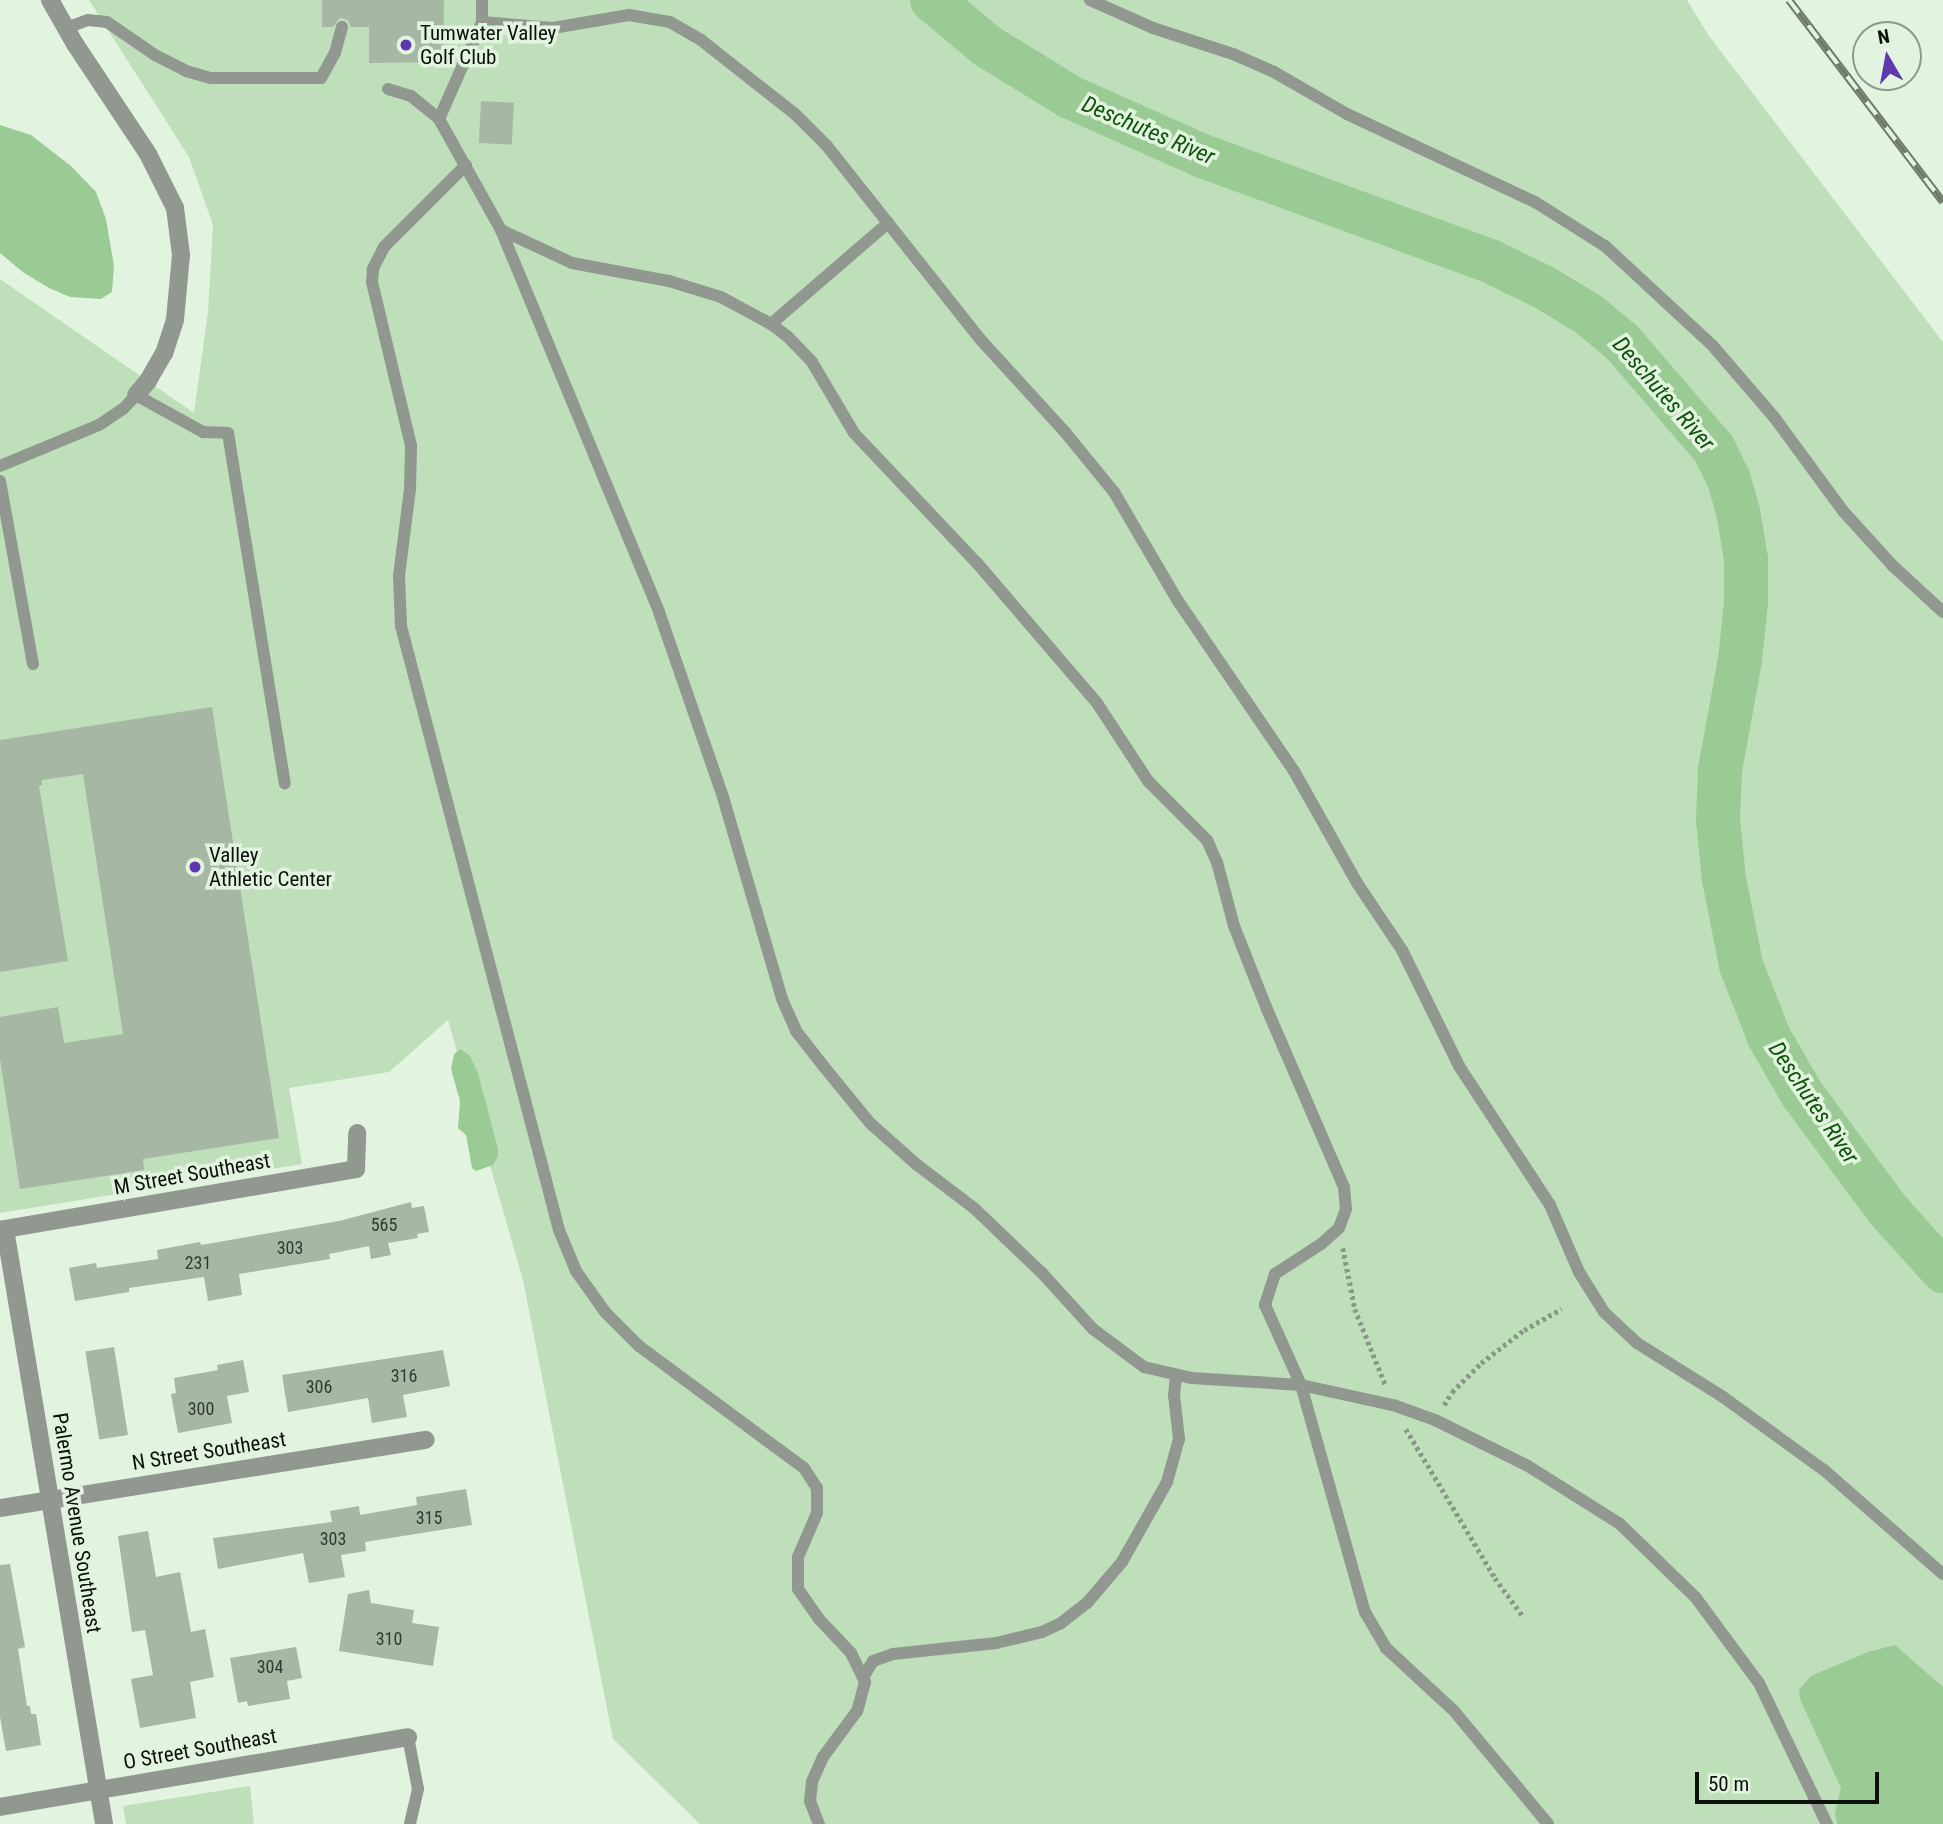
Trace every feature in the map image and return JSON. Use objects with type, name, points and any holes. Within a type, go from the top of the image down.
[{"type":"street","points":[[50,0],[157,171],[175,208],[180,231],[181,276],[174,320],[164,353],[149,381],[136,395]]},
{"type":"street","name":"M Street Southeast","points":[[3,1229],[356,1169],[357,1133]]},
{"type":"street","name":"Palermo Avenue Southeast","points":[[3,1229],[104,1824]]},
{"type":"street","name":"N Street Southeast","points":[[0,1508],[426,1440]]},
{"type":"street","name":"O Street Southeast","points":[[0,1807],[408,1737]]},
{"type":"lane","points":[[439,119],[482,22],[482,0]]},
{"type":"lane","points":[[1090,0],[1153,29],[1186,37],[1274,72],[1347,114],[1535,202],[1605,246],[1712,345],[1774,417],[1843,511],[1893,566],[1943,612]]},
{"type":"lane","points":[[482,22],[553,28],[629,15],[670,22],[745,72],[795,114],[827,146],[980,339],[1065,432],[1114,492],[1178,601],[1294,771],[1357,883],[1402,950],[1459,1066],[1550,1205],[1579,1272],[1604,1312],[1637,1343],[1723,1397],[1824,1470],[1943,1574]]},
{"type":"lane","points":[[66,29],[89,20],[107,22],[155,55],[186,71],[211,78],[321,78],[335,53],[342,27]]},
{"type":"lane","points":[[387,89],[411,96],[439,119],[501,230],[659,612],[723,797],[782,999],[796,1031],[870,1123],[916,1164],[975,1209],[1042,1273],[1093,1329],[1144,1367],[1176,1376],[1301,1385],[1393,1405],[1435,1420],[1528,1466],[1620,1524],[1696,1598],[1759,1683],[1827,1824]]},
{"type":"lane","points":[[466,165],[384,247],[373,269],[372,282],[411,446],[410,489],[399,576],[401,626],[559,1230],[576,1271],[605,1312],[639,1346],[809,1473],[817,1488],[815,1519],[798,1557],[798,1589],[806,1604],[851,1653],[864,1676],[865,1687],[859,1706],[823,1757],[812,1782],[810,1801],[819,1824]]},
{"type":"lane","points":[[771,324],[888,223]]},
{"type":"lane","points":[[501,230],[572,263],[668,281],[722,297],[771,324],[812,362],[854,433],[976,563],[1081,684],[1148,780],[1197,828],[1212,849],[1234,926],[1344,1187],[1346,1209],[1339,1228],[1321,1244],[1279,1270],[1266,1299],[1266,1313],[1301,1385],[1365,1612],[1386,1648],[1480,1739],[1548,1824]]},
{"type":"lane","points":[[0,466],[99,425],[124,408],[136,395],[203,432],[228,433],[285,783]]},
{"type":"lane","points":[[0,481],[33,664]]},
{"type":"lane","points":[[864,1676],[873,1661],[893,1654],[996,1643],[1042,1632],[1061,1623],[1087,1603],[1122,1562],[1167,1482],[1179,1439],[1174,1395],[1176,1376]]},
{"type":"lane","points":[[408,1737],[418,1789],[410,1824]]},
{"type":"path","points":[[1435,1420],[1452,1392],[1481,1363],[1524,1330],[1561,1309]]},
{"type":"shaded area","points":[[89,0],[1687,0],[1709,36],[1943,342],[1943,1824],[700,1824],[613,1739],[523,1280],[448,1020],[389,1072],[289,1088],[302,1164],[0,1213],[0,279],[194,413],[208,312],[213,225],[189,157]]},
{"type":"shaded area","points":[[0,125],[31,135],[71,166],[96,192],[106,219],[114,266],[112,292],[101,299],[70,297],[49,288],[24,273],[0,253]]},
{"type":"shaded area","points":[[460,1049],[470,1056],[478,1073],[498,1149],[493,1165],[476,1171],[472,1168],[466,1135],[458,1128],[460,1101],[451,1069],[454,1054]]},
{"type":"shaded area","points":[[1895,1645],[1943,1687],[1943,1824],[1837,1824],[1835,1813],[1841,1788],[1800,1699],[1799,1690],[1811,1676],[1868,1652]]},
{"type":"shaded area","points":[[250,1786],[254,1824],[126,1824],[123,1806]]},
{"type":"building","name":"Tumwater Valley Golf Club","points":[[322,0],[444,0],[443,62],[369,63],[369,27],[351,27],[348,20],[340,18],[333,27],[322,27]]},
{"type":"building","points":[[481,101],[514,103],[512,145],[479,143]]},
{"type":"building","points":[[212,707],[279,1138],[143,1159],[144,1170],[20,1189],[0,1059],[0,1017],[58,1007],[64,1043],[123,1034],[83,774],[42,780],[42,785],[39,786],[68,961],[0,972],[0,740]]},
{"type":"building","points":[[411,1202],[412,1208],[424,1206],[429,1232],[417,1234],[418,1238],[388,1243],[391,1255],[371,1259],[369,1246],[329,1254],[330,1259],[239,1274],[242,1295],[208,1301],[204,1277],[129,1288],[129,1292],[75,1301],[69,1268],[96,1263],[97,1268],[158,1259],[157,1250],[339,1221]]},
{"type":"building","points":[[114,1347],[128,1435],[99,1439],[85,1352]]},
{"type":"building","points":[[443,1350],[450,1386],[403,1395],[407,1417],[372,1423],[368,1398],[288,1412],[282,1375]]},
{"type":"building","points":[[243,1360],[249,1392],[227,1396],[232,1423],[178,1433],[171,1394],[176,1393],[174,1378],[218,1370],[217,1365]]},
{"type":"building","points":[[466,1489],[472,1525],[365,1542],[366,1551],[341,1555],[345,1577],[309,1583],[303,1553],[218,1569],[213,1538],[332,1522],[330,1511],[359,1506],[360,1515],[417,1505],[416,1497]]},
{"type":"building","points":[[148,1531],[156,1577],[180,1572],[191,1632],[205,1629],[214,1677],[190,1682],[196,1718],[140,1728],[131,1679],[153,1675],[145,1630],[132,1632],[118,1536]]},
{"type":"building","points":[[10,1564],[25,1647],[18,1649],[27,1706],[30,1706],[31,1714],[36,1714],[41,1745],[6,1751],[0,1717],[0,1565]]},
{"type":"building","points":[[369,1590],[371,1603],[414,1610],[412,1623],[439,1627],[433,1666],[339,1651],[348,1594]]},
{"type":"building","points":[[296,1647],[302,1678],[287,1681],[290,1699],[248,1706],[247,1701],[238,1703],[230,1658]]},
{"type":"waterway","name":"Deschutes River","points":[[932,0],[987,46],[1070,97],[1200,155],[1490,261],[1545,288],[1588,314],[1622,342],[1714,449],[1729,480],[1738,511],[1746,559],[1746,602],[1740,660],[1720,770],[1718,820],[1724,879],[1741,965],[1769,1037],[1802,1094],[1887,1209],[1943,1271]]},
{"type":"railway","points":[[1789,0],[1943,202]]},
{"type":"place","name":"Tumwater Valley Golf Club","points":[[406,45]]},
{"type":"place","name":"Valley Athletic Center","points":[[195,867]]}]
